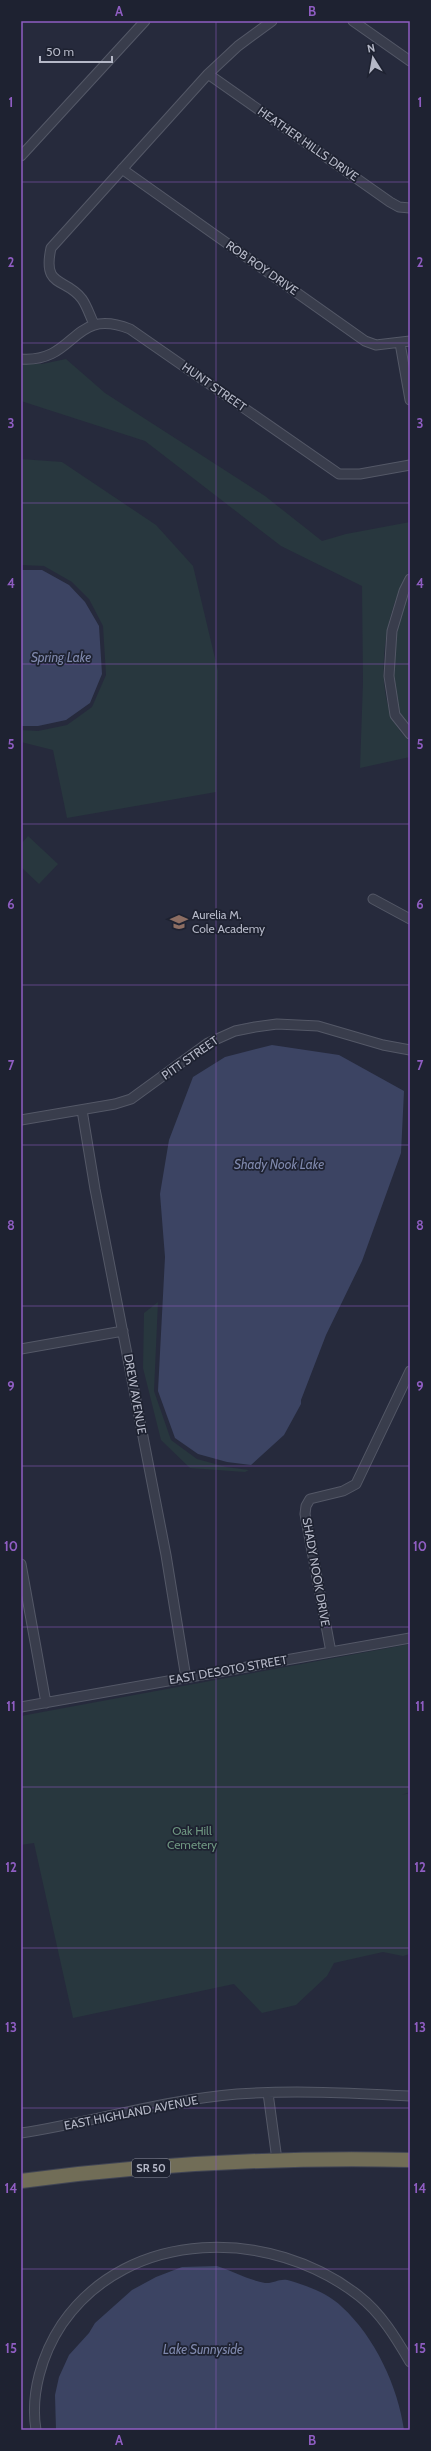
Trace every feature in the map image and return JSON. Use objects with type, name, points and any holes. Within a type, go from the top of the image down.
[{"type":"highway","name":"SR 50","points":[[21,2181],[128,2170],[277,2160],[410,2160]]},
{"type":"street","points":[[21,156],[145,21]]},
{"type":"street","points":[[94,324],[81,298],[55,279],[51,273],[49,258],[51,248],[208,74],[238,46],[272,21]]},
{"type":"street","points":[[353,21],[410,61]]},
{"type":"street","name":"HEATHER HILLS DRIVE","points":[[208,74],[390,202],[399,207],[410,208]]},
{"type":"street","name":"ROB ROY DRIVE","points":[[122,169],[365,341],[376,345],[410,341]]},
{"type":"street","name":"HUNT STREET","points":[[21,359],[41,358],[52,355],[63,348],[79,332],[94,324],[110,322],[130,329],[339,474],[360,474],[410,465]]},
{"type":"street","points":[[400,343],[410,400]]},
{"type":"street","points":[[410,579],[404,591],[392,631],[389,676],[395,715],[410,734]]},
{"type":"street","points":[[373,899],[410,919]]},
{"type":"street","name":"PITT STREET","points":[[21,1120],[82,1110],[131,1099],[208,1043],[235,1031],[255,1027],[277,1024],[318,1026],[383,1045],[410,1050]]},
{"type":"street","name":"DREW AVENUE","points":[[82,1110],[95,1189],[166,1555],[186,1678]]},
{"type":"street","points":[[21,1349],[123,1330]]},
{"type":"street","name":"SHADY NOOK DRIVE","points":[[331,1652],[308,1530],[306,1506],[310,1499],[344,1491],[356,1484],[410,1371]]},
{"type":"street","points":[[21,1564],[46,1703]]},
{"type":"street","name":"EAST DESOTO STREET","points":[[21,1707],[410,1638]]},
{"type":"street","name":"EAST HIGHLAND AVENUE","points":[[21,2133],[179,2102],[237,2094],[328,2091],[410,2096]]},
{"type":"street","points":[[268,2093],[277,2160]]},
{"type":"street","points":[[36,2430],[34,2405],[38,2381],[49,2347],[67,2318],[95,2289],[122,2270],[157,2256],[185,2250],[215,2246],[244,2248],[275,2254],[314,2268],[359,2296],[372,2308],[387,2325],[410,2362]]},
{"type":"green space","points":[[66,359],[105,393],[265,496],[322,541],[346,534],[410,522],[412,552],[411,563],[395,603],[389,624],[384,660],[384,679],[386,697],[391,714],[399,729],[410,741],[410,757],[360,768],[363,682],[362,586],[281,546],[145,441],[21,401],[21,364],[42,364]]},
{"type":"green space","points":[[21,459],[62,462],[156,525],[193,566],[218,671],[216,792],[67,818],[53,750],[21,742],[21,730],[38,731],[67,725],[92,707],[106,675],[103,626],[89,599],[72,582],[44,566],[21,565]]},
{"type":"green space","points":[[410,590],[410,727],[402,718],[395,700],[394,668],[397,633],[405,602]]},
{"type":"green space","points":[[28,836],[58,864],[39,884],[21,867],[21,844]]},
{"type":"green space","points":[[158,1302],[154,1391],[171,1440],[197,1459],[226,1467],[249,1470],[245,1472],[190,1468],[161,1440],[143,1368],[144,1313]]},
{"type":"green space","name":"Oak Hill Cemetery","points":[[410,1644],[410,1792],[402,1795],[410,1793],[410,1954],[403,1956],[383,1952],[334,1963],[327,1976],[296,2005],[262,2013],[234,1984],[73,2018],[34,1843],[21,1845],[21,1716]]},
{"type":"water","name":"Spring Lake","points":[[21,570],[42,570],[69,585],[85,602],[99,626],[102,674],[90,703],[66,720],[38,726],[21,726]]},
{"type":"water","name":"Shady Nook Lake","points":[[272,1045],[339,1055],[404,1091],[401,1153],[362,1261],[326,1335],[301,1400],[301,1404],[284,1435],[251,1465],[227,1462],[198,1454],[175,1438],[158,1391],[165,1257],[160,1194],[169,1140],[193,1077],[225,1057]]},
{"type":"water","name":"Lake Sunnyside","points":[[217,2266],[265,2283],[280,2280],[291,2281],[318,2291],[337,2302],[354,2319],[375,2348],[390,2380],[401,2414],[404,2430],[56,2430],[55,2395],[59,2377],[69,2355],[89,2333],[95,2323],[132,2290],[156,2277],[182,2267]]},
{"type":"place","name":"Aurelia M. Cole Academy","points":[[179,922]]}]
